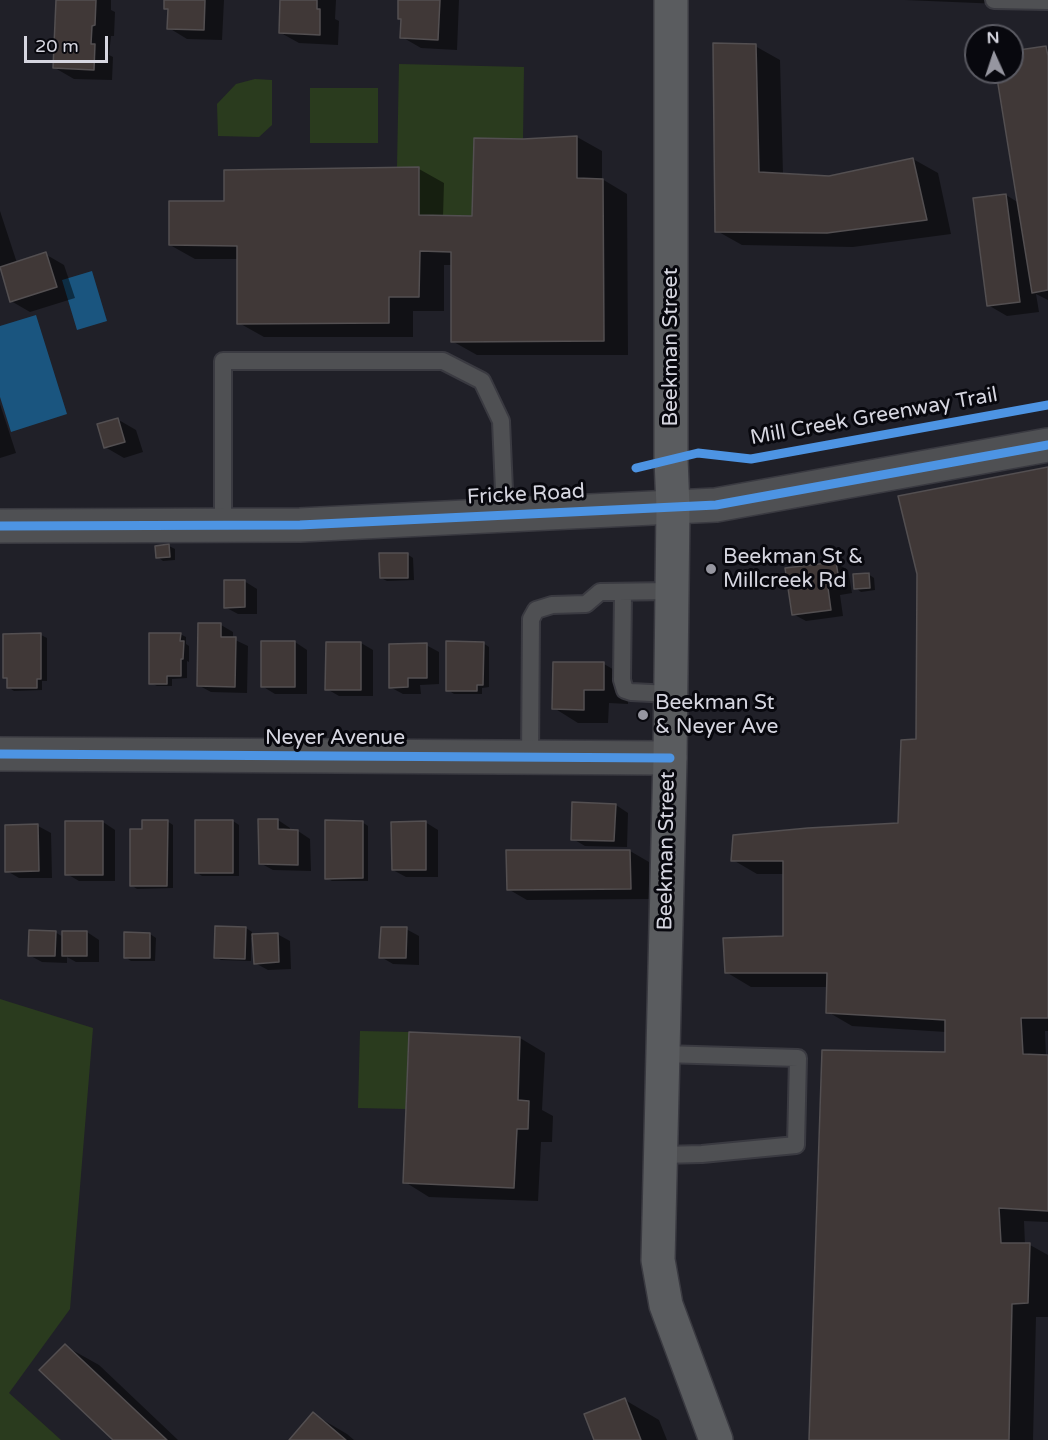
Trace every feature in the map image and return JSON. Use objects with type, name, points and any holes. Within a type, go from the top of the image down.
[{"type":"main road","name":"Beekman Street","points":[[671,0],[671,459],[673,507],[670,758],[658,1260],[666,1305],[716,1440]]},
{"type":"street","name":"Fricke Road","points":[[0,526],[300,525],[716,505],[1048,445]]},
{"type":"street","name":"Neyer Avenue","points":[[0,754],[670,758]]},
{"type":"lane","points":[[994,0],[1048,1]]},
{"type":"lane","points":[[223,525],[224,361],[443,362],[482,381],[501,421],[505,514]]},
{"type":"lane","points":[[530,758],[531,619],[536,610],[552,605],[586,604],[600,592],[672,591]]},
{"type":"lane","points":[[623,592],[622,680],[626,690],[670,694]]},
{"type":"lane","points":[[661,1155],[702,1154],[796,1145],[798,1079],[798,1058],[663,1054]]},
{"type":"green space","points":[[399,64],[524,67],[523,139],[474,139],[472,216],[419,215],[419,168],[397,167]]},
{"type":"green space","points":[[255,79],[272,80],[272,125],[259,137],[218,136],[217,104],[236,84]]},
{"type":"green space","points":[[310,88],[378,88],[378,143],[310,143]]},
{"type":"green space","points":[[0,999],[93,1028],[70,1309],[9,1393],[61,1440],[0,1440]]},
{"type":"green space","points":[[360,1031],[409,1032],[406,1109],[358,1108]]},
{"type":"water","points":[[92,271],[107,321],[77,330],[62,280]]},
{"type":"water","points":[[36,315],[67,414],[11,432],[0,397],[0,326]]},
{"type":"building","points":[[56,0],[96,0],[95,25],[92,26],[91,44],[95,44],[94,70],[53,68]]},
{"type":"building","points":[[164,0],[205,0],[204,30],[167,29],[168,9],[164,9]]},
{"type":"building","points":[[280,0],[317,0],[317,9],[320,9],[320,35],[279,33]]},
{"type":"building","points":[[398,0],[440,0],[438,40],[400,38],[401,19],[398,19]]},
{"type":"building","points":[[713,43],[756,44],[759,172],[829,176],[913,158],[927,220],[827,233],[715,232]]},
{"type":"building","points":[[1046,46],[1048,56],[1048,290],[1032,293],[998,84],[1024,84],[1024,49]]},
{"type":"building","points":[[577,136],[577,178],[603,179],[604,341],[451,342],[451,252],[420,251],[419,297],[389,297],[389,323],[237,324],[237,246],[169,245],[169,201],[224,201],[224,170],[419,167],[419,215],[472,216],[474,138],[523,139]]},
{"type":"building","points":[[1006,194],[1020,302],[987,306],[973,198]]},
{"type":"building","points":[[46,252],[57,287],[10,302],[0,267]]},
{"type":"building","points":[[118,418],[125,442],[104,448],[97,424]]},
{"type":"building","points":[[1048,467],[1048,1018],[1021,1018],[1023,1054],[1048,1055],[1048,1211],[999,1208],[1001,1243],[1030,1243],[1028,1303],[1012,1304],[1009,1440],[809,1440],[822,1050],[945,1052],[945,1020],[826,1013],[827,973],[725,973],[723,938],[783,936],[783,861],[731,861],[733,835],[898,823],[901,740],[916,739],[917,574],[898,496]]},
{"type":"building","points":[[169,544],[170,557],[156,558],[155,546]]},
{"type":"building","points":[[379,553],[408,553],[408,578],[380,578]]},
{"type":"building","points":[[836,562],[840,586],[828,588],[831,610],[792,615],[785,568]]},
{"type":"building","points":[[869,573],[870,588],[854,589],[853,574]]},
{"type":"building","points":[[224,580],[245,580],[245,607],[224,608]]},
{"type":"building","points":[[198,623],[221,623],[221,637],[236,637],[235,687],[197,686]]},
{"type":"building","points":[[41,633],[41,679],[37,679],[37,688],[7,688],[7,678],[3,678],[3,634]]},
{"type":"building","points":[[149,633],[181,633],[180,641],[184,641],[181,676],[167,676],[167,684],[149,684]]},
{"type":"building","points":[[261,641],[295,641],[295,687],[261,687]]},
{"type":"building","points":[[446,641],[484,642],[483,685],[477,685],[477,691],[446,691]]},
{"type":"building","points":[[326,642],[361,642],[361,690],[325,690]]},
{"type":"building","points":[[427,643],[427,678],[408,678],[408,687],[389,688],[389,644]]},
{"type":"building","points":[[553,662],[604,662],[604,690],[584,690],[584,710],[552,709]]},
{"type":"building","points":[[572,802],[616,804],[614,841],[571,840]]},
{"type":"building","points":[[258,819],[278,819],[278,829],[298,830],[298,865],[259,864]]},
{"type":"building","points":[[142,820],[168,820],[167,886],[130,886],[130,829],[142,829]]},
{"type":"building","points":[[195,820],[233,820],[233,873],[195,873]]},
{"type":"building","points":[[325,820],[363,821],[363,878],[325,879]]},
{"type":"building","points":[[65,821],[103,821],[103,875],[65,875]]},
{"type":"building","points":[[426,821],[426,870],[392,870],[391,822]]},
{"type":"building","points":[[38,824],[39,871],[5,872],[5,825]]},
{"type":"building","points":[[506,850],[630,850],[631,889],[507,890]]},
{"type":"building","points":[[215,926],[246,927],[245,959],[214,958]]},
{"type":"building","points":[[381,927],[407,927],[406,958],[379,958]]},
{"type":"building","points":[[29,930],[56,931],[55,956],[28,956]]},
{"type":"building","points":[[62,931],[87,931],[87,956],[62,956]]},
{"type":"building","points":[[124,932],[150,933],[150,958],[124,958]]},
{"type":"building","points":[[278,933],[279,962],[254,964],[252,934]]},
{"type":"building","points":[[409,1032],[520,1037],[518,1100],[529,1101],[528,1129],[517,1129],[514,1188],[403,1183]]},
{"type":"building","points":[[65,1344],[167,1440],[113,1440],[39,1370]]},
{"type":"building","points":[[625,1398],[641,1440],[594,1440],[584,1414]]},
{"type":"building","points":[[313,1412],[346,1440],[289,1440]]},
{"type":"cycle path","name":"Mill Creek Greenway Trail","points":[[636,468],[698,453],[751,459],[1048,405]]},
{"type":"cycle path","points":[[0,526],[300,525],[716,505],[1048,445]]},
{"type":"cycle path","points":[[0,754],[670,758]]},
{"type":"place","name":"Beekman St & Millcreek Rd","points":[[711,569]]},
{"type":"place","name":"Beekman St & Neyer Ave","points":[[643,715]]}]
